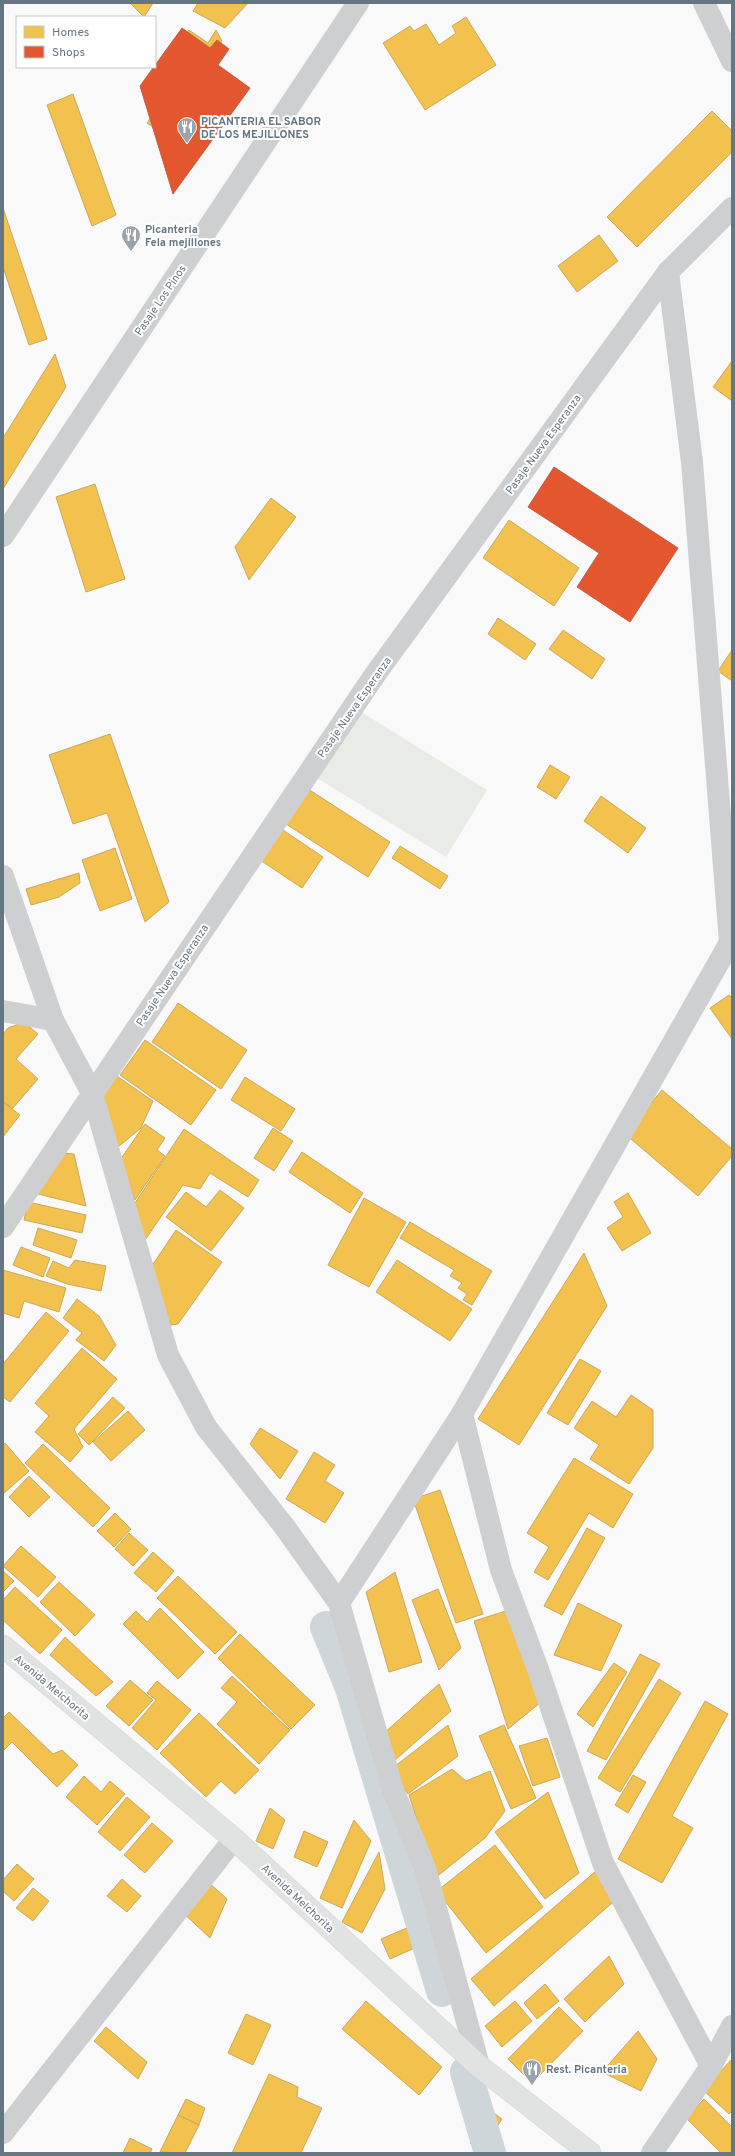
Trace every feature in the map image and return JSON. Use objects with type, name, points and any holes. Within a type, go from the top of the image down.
[{"type":"main road","name":"Avenida Melchorita","points":[[3,1646],[234,1838],[479,2066],[590,2153]]},
{"type":"street","name":"Pasaje Los Pinos","points":[[3,536],[358,3]]},
{"type":"street","points":[[704,3],[732,61]]},
{"type":"street","name":"Pasaje Nueva Esperanza","points":[[3,1226],[374,676],[668,272],[732,208]]},
{"type":"street","points":[[339,1603],[462,1414],[731,941],[692,462],[668,272]]},
{"type":"street","points":[[3,876],[53,1020],[92,1093],[168,1355],[206,1427],[284,1526],[339,1603],[393,1790],[425,1868],[479,2066]]},
{"type":"street","points":[[3,1011],[53,1020]]},
{"type":"street","points":[[462,1414],[501,1570],[539,1672],[603,1863],[711,2066]]},
{"type":"street","points":[[3,2133],[234,1838]]},
{"type":"street","points":[[652,2153],[711,2066],[732,2026]]},
{"type":"shaded area","points":[[353,707],[487,790],[446,857],[312,775]]},
{"type":"building: Homes","points":[[130,3],[153,3],[145,16]]},
{"type":"building: Homes","points":[[198,3],[248,3],[225,28],[193,11]]},
{"type":"building: Homes","points":[[466,17],[496,65],[425,110],[383,43],[410,26],[414,31],[426,24],[439,45],[456,33],[452,26]]},
{"type":"building: Homes","points":[[189,30],[208,43],[216,30],[222,41],[164,134],[147,123],[156,111],[144,101]]},
{"type":"building: Homes","points":[[73,94],[116,215],[92,226],[47,105]]},
{"type":"building: Homes","points":[[712,111],[732,131],[732,152],[637,247],[607,217]]},
{"type":"building: Homes","points":[[3,208],[47,339],[29,345],[3,267]]},
{"type":"building: Homes","points":[[599,235],[618,261],[577,292],[558,266]]},
{"type":"building: Homes","points":[[55,354],[66,387],[3,489],[3,438]]},
{"type":"building: Homes","points":[[732,361],[732,401],[713,387]]},
{"type":"building: Homes","points":[[95,484],[125,579],[86,592],[56,497]]},
{"type":"building: Homes","points":[[271,498],[296,517],[249,580],[235,547]]},
{"type":"building: Homes","points":[[509,520],[579,568],[554,606],[483,558]]},
{"type":"building: Homes","points":[[498,618],[536,644],[525,660],[488,634]]},
{"type":"building: Homes","points":[[563,630],[605,659],[592,679],[549,649]]},
{"type":"building: Homes","points":[[732,650],[732,681],[718,671]]},
{"type":"building: Homes","points":[[110,734],[169,902],[145,922],[107,813],[73,824],[49,755]]},
{"type":"building: Homes","points":[[550,765],[570,777],[556,799],[537,787]]},
{"type":"building: Homes","points":[[305,787],[390,842],[368,877],[283,822]]},
{"type":"building: Homes","points":[[601,796],[646,828],[628,853],[584,821]]},
{"type":"building: Homes","points":[[277,826],[323,857],[302,888],[257,858]]},
{"type":"building: Homes","points":[[400,846],[448,876],[440,889],[392,858]]},
{"type":"building: Homes","points":[[115,848],[132,899],[100,911],[82,860]]},
{"type":"building: Homes","points":[[79,873],[80,883],[59,897],[31,905],[26,889]]},
{"type":"building: Homes","points":[[729,995],[732,998],[732,1039],[710,1008]]},
{"type":"building: Homes","points":[[178,1003],[247,1050],[221,1089],[152,1042]]},
{"type":"building: Homes","points":[[24,1022],[38,1034],[16,1059],[38,1079],[12,1109],[3,1101],[3,1034],[8,1028]]},
{"type":"building: Homes","points":[[145,1040],[216,1090],[191,1125],[120,1075]]},
{"type":"building: Homes","points":[[111,1072],[153,1101],[141,1128],[118,1147],[99,1085]]},
{"type":"building: Homes","points":[[245,1077],[295,1109],[281,1131],[231,1100]]},
{"type":"building: Homes","points":[[662,1090],[732,1149],[732,1156],[698,1196],[625,1134]]},
{"type":"building: Homes","points":[[3,1102],[20,1115],[3,1137]]},
{"type":"building: Homes","points":[[145,1124],[165,1138],[157,1150],[165,1156],[135,1200],[120,1160]]},
{"type":"building: Homes","points":[[273,1128],[293,1141],[274,1171],[254,1158]]},
{"type":"building: Homes","points":[[184,1129],[259,1180],[248,1197],[210,1173],[200,1189],[183,1185],[138,1250],[129,1212]]},
{"type":"building: Homes","points":[[53,1152],[74,1154],[86,1206],[30,1192]]},
{"type":"building: Homes","points":[[302,1152],[363,1193],[350,1213],[289,1172]]},
{"type":"building: Homes","points":[[220,1190],[244,1208],[211,1251],[166,1217],[186,1192],[206,1207]]},
{"type":"building: Homes","points":[[628,1193],[651,1233],[622,1251],[607,1228],[623,1217],[614,1202]]},
{"type":"building: Homes","points":[[364,1198],[406,1222],[369,1287],[328,1265]]},
{"type":"building: Homes","points":[[28,1202],[86,1215],[82,1233],[24,1220]]},
{"type":"building: Homes","points":[[410,1222],[492,1271],[472,1305],[463,1300],[467,1294],[458,1288],[462,1283],[450,1276],[454,1270],[400,1238]]},
{"type":"building: Homes","points":[[38,1228],[77,1240],[71,1258],[33,1245]]},
{"type":"building: Homes","points":[[176,1230],[222,1262],[178,1324],[171,1325],[149,1270]]},
{"type":"building: Homes","points":[[21,1247],[50,1258],[43,1277],[13,1265]]},
{"type":"building: Homes","points":[[584,1253],[607,1306],[519,1445],[478,1419]]},
{"type":"building: Homes","points":[[75,1260],[106,1266],[101,1291],[67,1284],[46,1276],[53,1261],[69,1268]]},
{"type":"building: Homes","points":[[397,1260],[472,1309],[450,1341],[376,1292]]},
{"type":"building: Homes","points":[[3,1270],[66,1288],[59,1312],[24,1301],[19,1318],[3,1313]]},
{"type":"building: Homes","points":[[77,1299],[99,1316],[116,1345],[104,1361],[76,1340],[82,1333],[63,1318]]},
{"type":"building: Homes","points":[[46,1312],[69,1331],[10,1402],[3,1397],[3,1364]]},
{"type":"building: Homes","points":[[82,1348],[117,1379],[74,1429],[83,1447],[70,1462],[35,1432],[49,1416],[35,1403]]},
{"type":"building: Homes","points":[[580,1359],[601,1371],[568,1425],[547,1413]]},
{"type":"building: Homes","points":[[631,1395],[653,1410],[653,1448],[629,1484],[590,1459],[599,1445],[574,1428],[592,1401],[616,1417]]},
{"type":"building: Homes","points":[[113,1397],[125,1408],[89,1445],[78,1434]]},
{"type":"building: Homes","points":[[128,1411],[145,1430],[111,1461],[93,1442]]},
{"type":"building: Homes","points":[[260,1428],[298,1451],[280,1479],[250,1444]]},
{"type":"building: Homes","points":[[5,1443],[29,1471],[3,1494],[3,1445]]},
{"type":"building: Homes","points":[[43,1444],[110,1508],[93,1527],[25,1463]]},
{"type":"building: Homes","points":[[314,1452],[335,1465],[325,1481],[344,1493],[325,1523],[286,1499]]},
{"type":"building: Homes","points":[[574,1458],[633,1494],[613,1528],[589,1513],[548,1580],[534,1572],[549,1547],[527,1533]]},
{"type":"building: Homes","points":[[29,1476],[50,1497],[29,1517],[9,1497]]},
{"type":"building: Homes","points":[[440,1490],[483,1614],[456,1623],[413,1499]]},
{"type":"building: Homes","points":[[115,1513],[131,1529],[114,1547],[97,1531]]},
{"type":"building: Homes","points":[[587,1528],[605,1538],[562,1615],[544,1606]]},
{"type":"building: Homes","points":[[129,1533],[148,1550],[133,1566],[115,1549]]},
{"type":"building: Homes","points":[[21,1546],[56,1577],[38,1597],[3,1566]]},
{"type":"building: Homes","points":[[153,1552],[174,1571],[156,1592],[134,1573]]},
{"type":"building: Homes","points":[[3,1571],[14,1581],[3,1592]]},
{"type":"building: Homes","points":[[395,1572],[422,1662],[389,1672],[366,1592]]},
{"type":"building: Homes","points":[[178,1576],[237,1632],[215,1654],[157,1598]]},
{"type":"building: Homes","points":[[59,1582],[95,1615],[75,1636],[40,1602]]},
{"type":"building: Homes","points":[[15,1587],[62,1630],[40,1654],[3,1620],[3,1600]]},
{"type":"building: Homes","points":[[438,1589],[461,1648],[439,1670],[412,1600]]},
{"type":"building: Homes","points":[[578,1603],[622,1625],[601,1671],[554,1655]]},
{"type":"building: Homes","points":[[160,1608],[204,1652],[178,1679],[123,1624],[136,1611],[147,1622]]},
{"type":"building: Homes","points":[[512,1609],[541,1702],[508,1729],[474,1621]]},
{"type":"building: Homes","points":[[240,1634],[315,1705],[291,1729],[218,1658]]},
{"type":"building: Homes","points":[[65,1637],[113,1682],[96,1696],[50,1655]]},
{"type":"building: Homes","points":[[640,1654],[660,1664],[606,1760],[587,1751]]},
{"type":"building: Homes","points":[[614,1663],[627,1672],[593,1727],[577,1714]]},
{"type":"building: Homes","points":[[232,1676],[290,1730],[259,1764],[217,1724],[237,1702],[221,1688]]},
{"type":"building: Homes","points":[[659,1679],[681,1693],[620,1792],[598,1778]]},
{"type":"building: Homes","points":[[130,1680],[153,1700],[129,1726],[106,1706]]},
{"type":"building: Homes","points":[[157,1681],[191,1710],[157,1750],[132,1728],[156,1700],[147,1693]]},
{"type":"building: Homes","points":[[439,1684],[451,1711],[395,1760],[383,1734]]},
{"type":"building: Homes","points":[[705,1701],[728,1714],[672,1816],[693,1828],[662,1883],[618,1859]]},
{"type":"building: Homes","points":[[9,1712],[53,1754],[62,1750],[78,1765],[57,1787],[12,1742],[3,1751],[3,1718]]},
{"type":"building: Homes","points":[[199,1713],[259,1770],[235,1794],[221,1781],[206,1797],[160,1753]]},
{"type":"building: Homes","points":[[448,1725],[458,1756],[408,1794],[390,1770]]},
{"type":"building: Homes","points":[[504,1725],[536,1798],[511,1809],[479,1736]]},
{"type":"building: Homes","points":[[547,1738],[560,1777],[533,1786],[519,1746]]},
{"type":"building: Homes","points":[[452,1769],[466,1781],[490,1771],[505,1811],[485,1838],[435,1878],[409,1795]]},
{"type":"building: Homes","points":[[633,1775],[646,1782],[628,1813],[615,1805]]},
{"type":"building: Homes","points":[[84,1776],[101,1792],[110,1781],[125,1794],[97,1825],[66,1797]]},
{"type":"building: Homes","points":[[548,1792],[579,1873],[545,1899],[495,1832]]},
{"type":"building: Homes","points":[[127,1797],[150,1817],[120,1851],[98,1832]]},
{"type":"building: Homes","points":[[270,1808],[285,1820],[273,1849],[256,1841]]},
{"type":"building: Homes","points":[[354,1820],[371,1841],[342,1908],[320,1898]]},
{"type":"building: Homes","points":[[152,1823],[173,1841],[145,1873],[124,1855]]},
{"type":"building: Homes","points":[[304,1831],[328,1842],[317,1867],[294,1857]]},
{"type":"building: Homes","points":[[495,1845],[543,1907],[486,1953],[437,1891]]},
{"type":"building: Homes","points":[[379,1852],[385,1889],[362,1933],[342,1922]]},
{"type":"building: Homes","points":[[17,1864],[34,1879],[14,1901],[3,1891],[3,1880]]},
{"type":"building: Homes","points":[[597,1870],[620,1896],[494,2006],[471,1979]]},
{"type":"building: Homes","points":[[122,1879],[141,1896],[127,1912],[107,1896]]},
{"type":"building: Homes","points":[[207,1881],[227,1899],[210,1938],[180,1910]]},
{"type":"building: Homes","points":[[33,1888],[49,1901],[33,1921],[16,1908]]},
{"type":"building: Homes","points":[[409,1927],[417,1947],[390,1959],[381,1939]]},
{"type":"building: Homes","points":[[609,1956],[624,1984],[585,2022],[564,1999]]},
{"type":"building: Homes","points":[[545,1984],[559,2001],[537,2019],[524,2003]]},
{"type":"building: Homes","points":[[366,2001],[442,2067],[419,2095],[342,2029]]},
{"type":"building: Homes","points":[[515,2001],[532,2021],[502,2047],[485,2026]]},
{"type":"building: Homes","points":[[559,2007],[583,2031],[532,2083],[508,2059]]},
{"type":"building: Homes","points":[[246,2014],[271,2025],[253,2065],[228,2053]]},
{"type":"building: Homes","points":[[106,2027],[147,2062],[138,2079],[94,2041]]},
{"type":"building: Homes","points":[[638,2031],[657,2059],[641,2091],[602,2072]]},
{"type":"building: Homes","points":[[732,2059],[732,2111],[729,2114],[703,2090]]},
{"type":"building: Homes","points":[[269,2074],[298,2087],[297,2097],[322,2108],[301,2153],[232,2153]]},
{"type":"building: Homes","points":[[186,2099],[205,2108],[199,2125],[178,2115]]},
{"type":"building: Homes","points":[[704,2099],[732,2127],[732,2153],[721,2153],[686,2118]]},
{"type":"building: Homes","points":[[491,2111],[502,2119],[481,2151],[470,2143]]},
{"type":"building: Homes","points":[[178,2115],[199,2125],[185,2153],[160,2152]]},
{"type":"building: Homes","points":[[130,2138],[152,2149],[150,2153],[123,2153]]},
{"type":"building: Shops","points":[[182,28],[210,48],[217,40],[229,49],[218,65],[250,88],[173,194],[140,86],[153,68],[156,68],[156,64]]},
{"type":"building: Shops","points":[[554,467],[678,548],[630,622],[577,587],[599,553],[528,507]]},
{"type":"waterway","points":[[326,1627],[351,1688],[442,1991]]},
{"type":"waterway","points":[[466,2072],[490,2153]]},
{"type":"place","name":"PICANTERIA EL SABOR DE LOS MEJILLONES","points":[[187,144]]},
{"type":"place","name":"Picanteria Fela mejillones","points":[[131,252]]},
{"type":"place","name":"Rest. Picanteria","points":[[532,2086]]}]
